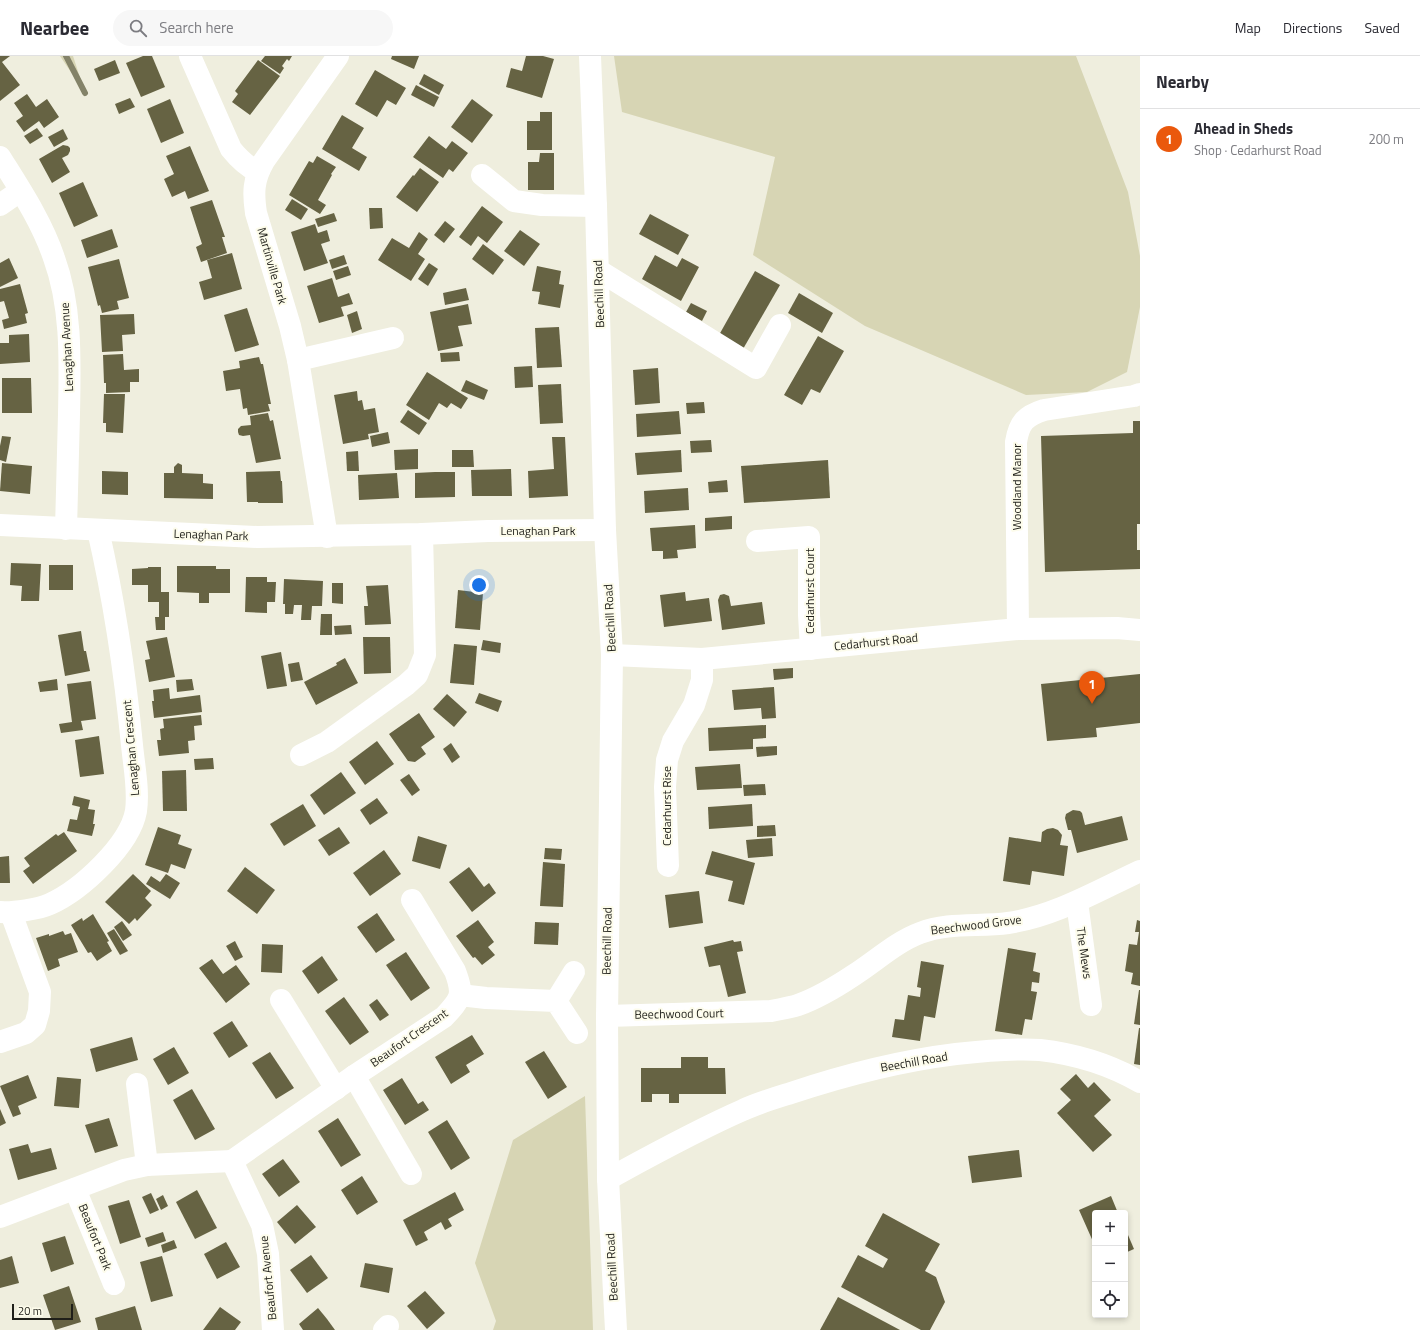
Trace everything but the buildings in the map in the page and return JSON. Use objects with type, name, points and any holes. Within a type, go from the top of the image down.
[{"type":"street","points":[[190,56],[231,149],[243,163],[258,172]]},
{"type":"street","name":"Martinville Park","points":[[328,536],[298,360],[290,326],[256,213],[254,197],[255,182],[264,161],[338,56]]},
{"type":"street","name":"Beechill Road","points":[[590,56],[606,530],[612,655],[607,1016],[608,1179],[616,1330]]},
{"type":"street","name":"Lenaghan Avenue","points":[[0,157],[40,225],[54,258],[64,292],[69,334],[70,379],[66,529]]},
{"type":"street","points":[[482,175],[514,201],[542,205],[596,206]]},
{"type":"street","points":[[0,205],[20,191]]},
{"type":"street","points":[[598,270],[756,368],[780,325]]},
{"type":"street","points":[[298,360],[393,338]]},
{"type":"street","name":"Woodland Manor","points":[[1018,629],[1016,442],[1018,430],[1025,420],[1034,413],[1044,410],[1140,394]]},
{"type":"street","name":"Lenaghan Park","points":[[0,525],[257,537],[422,534],[488,531],[606,530]]},
{"type":"street","name":"Lenaghan Crescent","points":[[6,912],[49,905],[70,893],[102,866],[117,849],[129,831],[136,811],[136,789],[127,699],[108,580],[98,530]]},
{"type":"street","points":[[301,755],[327,742],[418,675],[425,655],[422,534]]},
{"type":"street","name":"Cedarhurst Court","points":[[757,541],[809,537],[809,615],[811,649]]},
{"type":"street","name":"Cedarhurst Road","points":[[612,655],[702,659],[1018,629],[1117,628],[1140,630]]},
{"type":"street","name":"Cedarhurst Rise","points":[[668,866],[665,787],[668,760],[673,741],[694,704],[702,680],[702,659]]},
{"type":"street","name":"Beechwood Grove","points":[[752,1012],[771,1011],[797,1006],[823,994],[910,937],[928,930],[951,926],[1008,923],[1037,917],[1077,902],[1140,871]]},
{"type":"street","points":[[412,900],[455,971],[460,984],[460,996],[556,1001]]},
{"type":"street","name":"The Mews","points":[[1077,902],[1091,1004]]},
{"type":"street","points":[[0,1042],[26,1033],[35,1025],[39,1011],[40,992],[6,912]]},
{"type":"street","points":[[556,1001],[574,972]]},
{"type":"street","name":"Beaufort Crescent","points":[[232,1161],[354,1076],[444,1017],[454,1006],[460,996]]},
{"type":"street","points":[[281,1000],[336,1089]]},
{"type":"street","points":[[556,1001],[577,1033]]},
{"type":"street","name":"Beechwood Court","points":[[607,1016],[752,1012]]},
{"type":"street","name":"Beechill Road","points":[[608,1179],[692,1135],[744,1110],[814,1085],[893,1064],[975,1052],[1009,1049],[1040,1050],[1072,1055],[1103,1063],[1140,1082]]},
{"type":"street","points":[[354,1076],[411,1174]]},
{"type":"street","points":[[137,1084],[147,1165]]},
{"type":"street","name":"Beaufort Park","points":[[0,1217],[124,1170],[147,1165],[232,1161]]},
{"type":"street","name":"Beaufort Avenue","points":[[232,1161],[262,1225],[268,1254],[273,1330]]},
{"type":"street","name":"Beaufort Park","points":[[75,1189],[114,1284]]},
{"type":"shaded area","points":[[60,56],[73,56],[85,93]]},
{"type":"shaded area","points":[[614,56],[1076,56],[1128,192],[1140,256],[1140,307],[1127,372],[1087,392],[1026,395],[865,326],[753,255],[775,157],[622,112]]},
{"type":"shaded area","points":[[585,1096],[593,1330],[493,1330],[496,1321],[475,1263],[513,1140]]},
{"type":"waterway","points":[[66,56],[85,93]]},
{"type":"place","name":"Ahead in Sheds","points":[[1092,704]]}]
